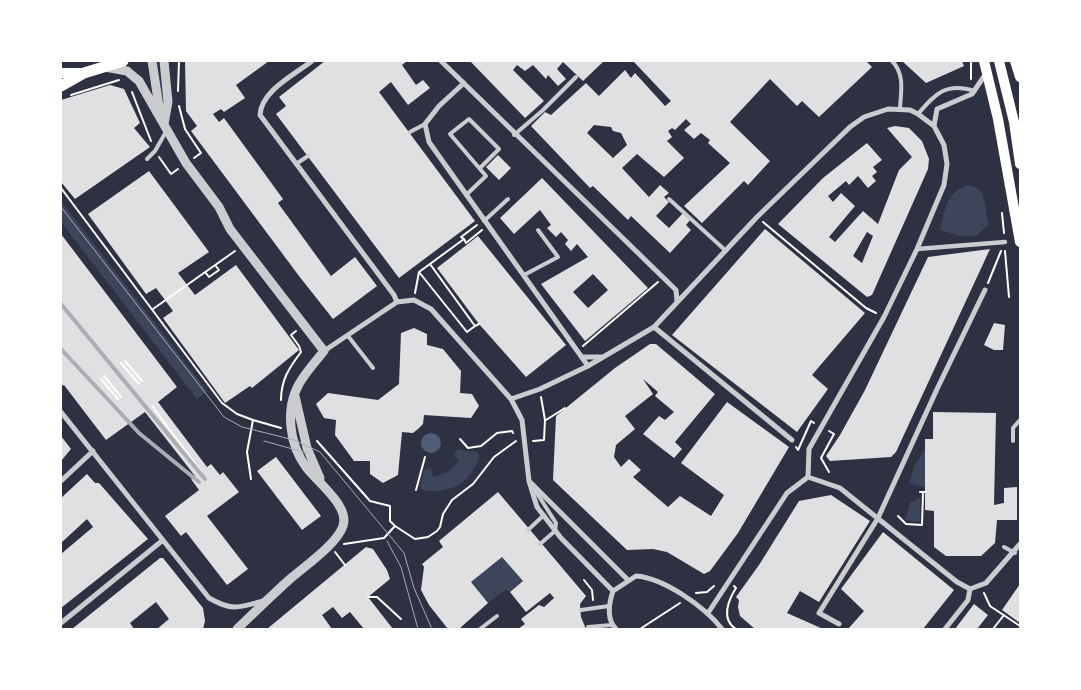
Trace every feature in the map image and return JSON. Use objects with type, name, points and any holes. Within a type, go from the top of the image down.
[{"type":"highway","points":[[64,91],[84,74],[123,61]]},
{"type":"main road","points":[[984,61],[1019,226],[1020,242]]},
{"type":"main road","points":[[999,61],[1014,122],[1020,164]]},
{"type":"main road","points":[[1015,61],[1020,77]]},
{"type":"main road","points":[[61,73],[84,74]]},
{"type":"street","points":[[152,61],[164,124]]},
{"type":"street","points":[[164,61],[168,102],[164,124]]},
{"type":"street","points":[[312,61],[267,96],[261,105],[260,115],[394,295],[397,302]]},
{"type":"street","points":[[441,61],[514,135],[676,290],[676,301]]},
{"type":"street","points":[[105,67],[127,71],[135,77],[186,163],[219,207],[230,229],[324,351]]},
{"type":"street","points":[[934,126],[937,109],[966,98],[975,90],[987,72]]},
{"type":"street","points":[[464,83],[439,106],[425,124],[429,142],[588,366]]},
{"type":"street","points":[[511,399],[540,390],[588,366],[654,327],[676,301],[757,218],[850,127],[864,117],[888,108],[900,108],[918,114],[934,126],[944,145],[947,164],[944,185],[918,249],[884,317],[809,449],[808,477]]},
{"type":"street","points":[[918,249],[1005,242]]},
{"type":"street","points":[[839,624],[819,613],[878,518],[985,290]]},
{"type":"street","points":[[237,629],[330,543],[343,527],[343,513],[322,483],[306,467],[294,440],[290,410],[306,373],[324,351],[397,302],[414,300],[431,308],[511,399],[522,420],[526,441],[529,481],[537,507],[555,531],[613,591]]},
{"type":"street","points":[[654,327],[792,440]]},
{"type":"street","points":[[582,357],[603,357]]},
{"type":"street","points":[[61,412],[210,598],[224,607],[242,608],[268,600]]},
{"type":"street","points":[[61,480],[94,451]]},
{"type":"street","points":[[808,477],[840,488],[958,582],[970,589]]},
{"type":"street","points":[[708,613],[787,493],[808,477]]},
{"type":"street","points":[[529,481],[628,580]]},
{"type":"street","points":[[61,623],[163,540]]},
{"type":"street","points":[[970,589],[986,583],[1020,544]]},
{"type":"street","points":[[614,627],[609,606],[613,591],[636,576],[646,577],[685,597],[708,613],[722,629]]},
{"type":"street","points":[[944,629],[968,600],[970,589]]},
{"type":"lane","points":[[892,61],[898,67],[901,78],[900,108]]},
{"type":"lane","points":[[514,135],[542,111],[576,76]]},
{"type":"lane","points":[[918,114],[935,94],[942,90],[959,88],[975,90]]},
{"type":"lane","points":[[466,194],[486,176],[450,134],[469,119],[499,149],[480,168]]},
{"type":"lane","points":[[147,159],[155,151],[164,124]]},
{"type":"lane","points":[[410,132],[425,124]]},
{"type":"lane","points":[[296,164],[308,156]]},
{"type":"lane","points":[[484,221],[508,199]]},
{"type":"lane","points":[[670,199],[726,251]]},
{"type":"lane","points":[[524,275],[558,257],[538,230]]},
{"type":"lane","points":[[348,336],[373,368]]},
{"type":"lane","points":[[1013,441],[1013,428],[1020,420]]},
{"type":"lane","points":[[529,481],[543,505],[556,522],[555,531],[540,544]]},
{"type":"lane","points":[[528,530],[544,516],[543,505]]},
{"type":"lane","points":[[1004,547],[1015,552]]},
{"type":"lane","points":[[581,610],[609,606]]},
{"type":"lane","points":[[480,629],[498,616]]},
{"type":"lane","points":[[588,627],[614,627]]},
{"type":"path","points":[[178,95],[179,61]]},
{"type":"path","points":[[971,61],[971,79],[975,90]]},
{"type":"path","points":[[64,91],[128,78]]},
{"type":"path","points":[[130,85],[155,151],[171,174],[186,163]]},
{"type":"path","points":[[178,103],[185,129],[200,153]]},
{"type":"path","points":[[61,188],[222,403],[237,414],[285,430],[283,422]]},
{"type":"path","points":[[757,218],[866,308],[884,317]]},
{"type":"path","points":[[475,227],[462,236],[466,243],[480,232]]},
{"type":"path","points":[[414,300],[419,272],[464,239]]},
{"type":"path","points":[[985,290],[1005,242]]},
{"type":"path","points":[[1005,242],[1009,297]]},
{"type":"path","points":[[153,309],[243,245]]},
{"type":"path","points":[[430,264],[475,326]]},
{"type":"path","points":[[205,272],[209,277],[218,270],[215,265]]},
{"type":"path","points":[[419,272],[467,332],[479,324]]},
{"type":"path","points":[[578,350],[663,278]]},
{"type":"path","points":[[287,335],[291,335],[303,324]]},
{"type":"path","points":[[281,405],[281,386],[291,365],[301,352],[300,346],[291,335]]},
{"type":"path","points":[[125,361],[142,381]]},
{"type":"path","points":[[121,364],[139,384]]},
{"type":"path","points":[[102,378],[120,398]]},
{"type":"path","points":[[526,441],[544,440],[544,420],[540,390]]},
{"type":"path","points":[[152,406],[202,473]]},
{"type":"path","points":[[544,420],[565,408]]},
{"type":"path","points":[[251,479],[247,452],[253,420]]},
{"type":"path","points":[[792,440],[798,450],[810,421],[834,434],[820,458],[829,472]]},
{"type":"path","points":[[460,439],[468,448],[477,448],[497,433],[512,431],[513,433]]},
{"type":"path","points":[[316,440],[370,501],[390,506],[390,521],[415,539],[433,535],[440,527],[443,514],[452,500],[473,484],[494,457],[516,441]]},
{"type":"path","points":[[416,490],[425,457]]},
{"type":"path","points":[[898,516],[906,524],[922,524],[923,492]]},
{"type":"path","points":[[330,543],[344,544],[384,538],[395,526]]},
{"type":"path","points":[[330,543],[345,565]]},
{"type":"path","points":[[640,629],[679,605],[690,591],[707,592],[720,578],[736,588],[728,601],[727,614],[732,626],[736,629]]},
{"type":"path","points":[[980,585],[990,606],[1020,626]]},
{"type":"path","points":[[368,597],[377,597],[401,620]]},
{"type":"path","points":[[993,629],[1004,615]]},
{"type":"shaded area","points":[[968,185],[975,187],[982,194],[989,224],[976,236],[961,236],[940,230],[945,209],[951,197],[955,192]]},
{"type":"shaded area","points":[[61,201],[207,391],[197,399],[61,222]]},
{"type":"shaded area","points":[[431,433],[438,436],[441,443],[438,450],[431,453],[424,450],[421,443],[424,436]]},
{"type":"shaded area","points":[[458,449],[477,452],[480,455],[469,476],[458,485],[444,490],[428,491],[420,488],[424,470],[431,468],[433,477],[448,472],[459,461],[454,456]]},
{"type":"shaded area","points":[[925,450],[925,487],[909,484],[915,464]]},
{"type":"shaded area","points":[[920,497],[920,522],[905,520],[910,503]]},
{"type":"shaded area","points":[[502,557],[523,581],[510,592],[505,590],[488,603],[471,582]]},
{"type":"building","points":[[185,61],[269,61],[236,85],[245,98],[224,112],[221,109],[213,114],[219,122],[224,118],[283,199],[278,203],[331,276],[355,257],[377,286],[333,319],[191,131],[197,126],[186,111]]},
{"type":"building","points":[[325,61],[407,61],[402,65],[416,85],[423,80],[430,88],[408,105],[391,82],[379,92],[475,221],[399,278],[276,114],[286,106],[279,97]]},
{"type":"building","points":[[470,61],[604,61],[583,81],[563,62],[557,69],[566,79],[558,86],[548,75],[546,79],[533,65],[525,71],[517,65],[513,70],[544,101],[525,118]]},
{"type":"building","points":[[633,61],[866,61],[872,67],[819,117],[802,101],[797,106],[770,79],[730,122],[770,161],[748,185],[744,181],[702,223],[684,206],[730,163],[708,143],[710,140],[701,133],[694,139],[684,130],[691,124],[686,119],[675,130],[672,128],[668,131],[672,137],[667,141],[684,158],[664,177],[637,154],[622,168],[649,197],[660,185],[669,193],[664,197],[669,202],[656,216],[669,228],[683,213],[690,220],[686,225],[691,230],[670,253],[631,216],[628,220],[593,186],[590,188],[531,126],[545,112],[551,115],[586,83],[599,96],[625,70],[631,78],[635,73],[665,106],[671,101]],"holes":[[[594,125],[611,127],[613,131],[621,133],[627,145],[613,158],[587,133]]]},
{"type":"building","points":[[902,61],[962,61],[964,66],[926,83]]},
{"type":"building","points":[[110,85],[124,89],[140,123],[134,128],[150,147],[75,199],[61,182],[61,100]]},
{"type":"building","points":[[895,126],[909,128],[922,141],[929,159],[928,169],[872,295],[867,297],[778,224],[823,178],[867,143],[882,160],[873,167],[877,172],[872,176],[876,181],[868,188],[858,176],[849,185],[846,181],[828,196],[833,202],[841,193],[855,206],[829,237],[835,242],[863,211],[878,224],[899,170],[912,157],[887,128]],"holes":[[[867,232],[873,236],[862,263],[853,256]]]},
{"type":"building","points":[[498,155],[511,168],[499,180],[486,167]]},
{"type":"building","points":[[149,171],[209,252],[178,273],[195,295],[236,265],[299,350],[252,388],[250,386],[225,403],[163,318],[173,311],[156,288],[146,294],[88,214]]},
{"type":"building","points":[[542,178],[648,288],[585,341],[541,284],[588,257],[577,244],[571,251],[565,244],[568,240],[561,232],[556,237],[547,228],[551,225],[540,210],[514,234],[500,218]],"holes":[[[593,274],[608,290],[588,308],[573,292]]]},
{"type":"building","points":[[765,229],[865,313],[812,375],[828,389],[797,432],[672,335]]},
{"type":"building","points":[[61,234],[177,387],[158,402],[207,467],[211,464],[220,475],[223,472],[239,492],[207,516],[248,569],[227,585],[186,532],[181,536],[165,516],[199,490],[191,479],[195,476],[145,412],[106,440],[64,385],[61,386]]},
{"type":"building","points":[[478,236],[566,345],[526,377],[479,324],[437,268]]},
{"type":"building","points":[[990,249],[896,452],[891,457],[830,461],[826,456],[865,390],[928,257]]},
{"type":"building","points":[[994,323],[1005,325],[1003,350],[994,350],[984,345]]},
{"type":"building","points":[[414,328],[427,334],[427,345],[443,349],[461,371],[460,393],[472,394],[479,406],[471,418],[424,415],[423,424],[413,433],[402,432],[398,475],[383,483],[370,474],[370,461],[354,461],[335,435],[336,420],[324,418],[316,404],[328,393],[378,400],[399,384],[401,333]]},
{"type":"building","points":[[650,344],[656,344],[715,394],[675,442],[682,449],[674,458],[643,434],[659,416],[665,420],[674,412],[655,396],[658,392],[643,379],[653,394],[625,416],[635,429],[616,445],[614,457],[621,467],[629,459],[641,470],[633,477],[668,507],[680,496],[711,516],[724,495],[681,463],[727,402],[789,447],[738,533],[710,571],[704,574],[667,552],[653,549],[627,550],[553,480],[556,416],[615,368]]},
{"type":"building","points":[[933,412],[996,413],[994,505],[1004,503],[1004,488],[1017,487],[1017,520],[997,520],[995,543],[981,556],[946,556],[934,547],[934,511],[925,510],[925,439],[933,439]]},
{"type":"building","points":[[61,436],[71,449],[61,461]]},
{"type":"building","points":[[276,457],[321,516],[302,530],[257,471]]},
{"type":"building","points":[[87,474],[95,483],[99,483],[148,539],[61,608],[61,554],[93,527],[87,519],[61,543],[61,498]]},
{"type":"building","points":[[498,492],[586,596],[580,604],[581,617],[586,629],[518,629],[525,624],[521,619],[539,605],[544,607],[554,598],[550,593],[526,612],[510,592],[523,581],[502,557],[471,582],[488,603],[459,629],[448,629],[429,605],[421,590],[424,567],[422,564],[443,547],[439,541]]},
{"type":"building","points":[[831,495],[870,521],[819,602],[800,591],[787,613],[823,629],[755,629],[740,616],[739,600],[736,597],[759,565],[799,501]]},
{"type":"building","points":[[883,532],[954,590],[923,629],[848,629],[864,611],[841,589]]},
{"type":"building","points":[[366,547],[373,549],[387,570],[390,579],[368,597],[393,629],[364,629],[350,612],[342,618],[333,607],[322,615],[332,629],[267,629]]},
{"type":"building","points":[[160,558],[163,558],[203,608],[205,621],[203,629],[157,629],[169,619],[156,602],[130,623],[134,629],[72,629]]},
{"type":"building","points":[[1020,584],[1020,623],[1002,610]]},
{"type":"building","points":[[974,604],[988,615],[977,629],[955,629]]},
{"type":"tram line","points":[[61,207],[224,417],[242,427],[294,440],[320,452],[404,553],[414,588],[432,629]]},
{"type":"tram line","points":[[264,441],[307,453]]},
{"type":"tram line","points":[[387,541],[401,567],[418,629]]},
{"type":"railway","points":[[61,304],[205,479]]},
{"type":"railway","points":[[61,349],[139,433],[199,482]]}]
